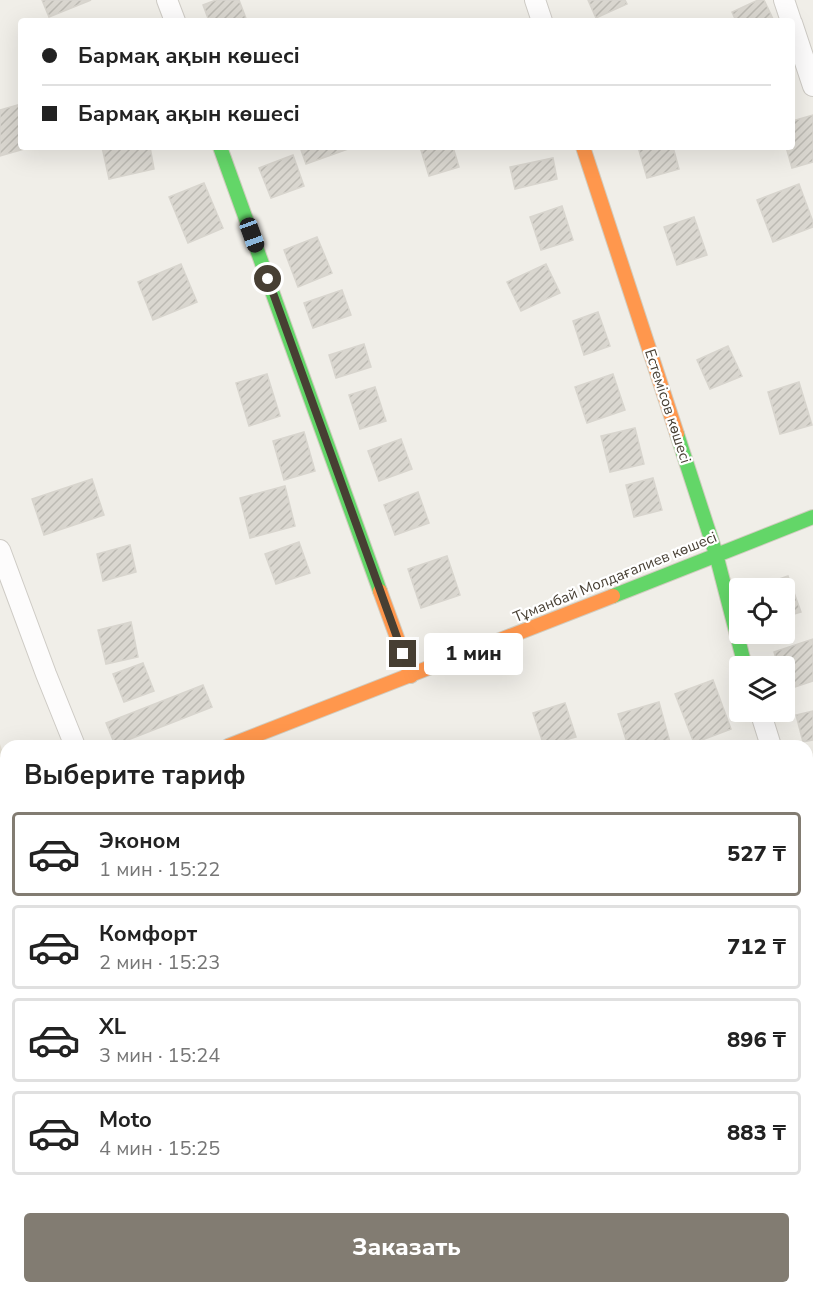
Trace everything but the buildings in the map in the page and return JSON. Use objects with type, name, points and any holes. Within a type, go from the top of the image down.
[{"type":"street","points":[[167,0],[174,18]]},
{"type":"street","points":[[535,0],[541,18]]},
{"type":"street","points":[[784,0],[791,18]]},
{"type":"street","points":[[795,31],[813,86]]},
{"type":"street","points":[[221,150],[411,676]]},
{"type":"street","name":"Естемісов көшесі","points":[[584,150],[716,554],[742,656]]},
{"type":"street","name":"Тұманбай Молдағалиев көшесі","points":[[244,740],[813,517]]},
{"type":"street","points":[[0,550],[73,740]]},
{"type":"street","points":[[763,722],[769,740]]},
{"type":"traffic: fast","points":[[221,150],[380,591]]},
{"type":"traffic: fast","points":[[677,434],[716,554],[742,656]]},
{"type":"traffic: fast","points":[[613,596],[813,517]]},
{"type":"traffic: slow","points":[[584,150],[677,434]]},
{"type":"traffic: slow","points":[[380,591],[411,676]]},
{"type":"traffic: slow","points":[[243,740],[613,596]]},
{"type":"route","points":[[268,279],[403,654]]}]
